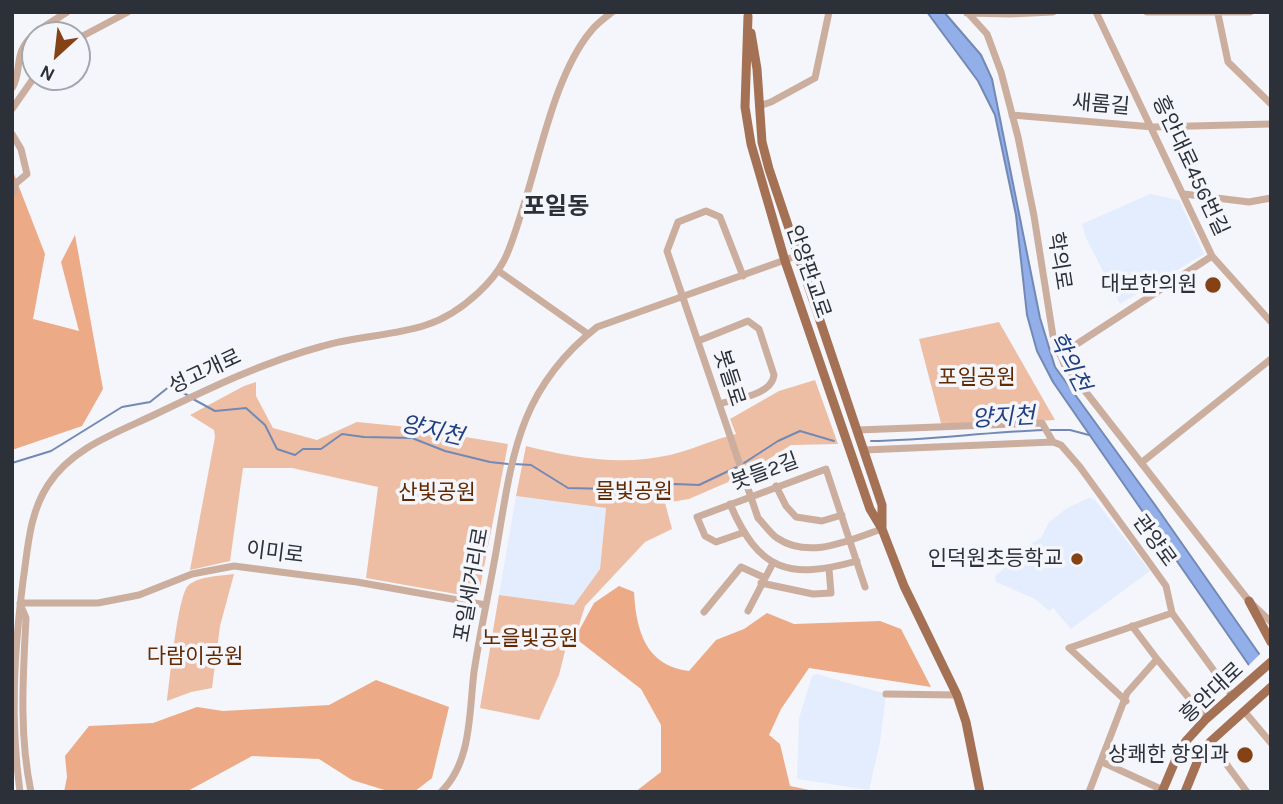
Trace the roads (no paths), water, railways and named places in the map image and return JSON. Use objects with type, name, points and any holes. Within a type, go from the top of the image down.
[{"type":"main road","name":"안양판교로","points":[[748,14],[757,69],[762,142],[769,169],[883,505],[882,529]]},
{"type":"main road","name":"안양판교로","points":[[748,14],[745,107],[769,211],[870,509],[882,529],[904,586],[957,695],[966,722],[980,792]]},
{"type":"main road","points":[[1249,601],[1271,642]]},
{"type":"main road","name":"흥안대로","points":[[1163,791],[1175,759],[1186,741],[1206,719],[1271,662]]},
{"type":"main road","name":"흥안대로","points":[[1185,792],[1198,760],[1210,742],[1271,687]]},
{"type":"street","points":[[12,88],[18,77],[20,56],[26,41],[67,12]]},
{"type":"street","points":[[91,32],[128,12]]},
{"type":"street","name":"성고개로","points":[[20,788],[13,694],[17,618],[29,533],[48,486],[61,469],[94,444],[278,358],[334,342],[426,325],[453,312],[500,272],[533,180],[564,74],[592,29],[611,12]]},
{"type":"street","points":[[759,106],[815,78],[829,12]]},
{"type":"street","points":[[967,12],[1053,12]]},
{"type":"street","name":"학의로","points":[[967,12],[987,34],[1001,72],[1034,216],[1053,336],[1060,355],[1072,376],[1249,601],[1271,622]]},
{"type":"street","name":"흥안대로456번길","points":[[1096,12],[1153,127],[1212,256],[1271,321]]},
{"type":"street","points":[[1147,12],[1250,12]]},
{"type":"street","points":[[1218,14],[1228,62],[1271,104]]},
{"type":"street","points":[[12,108],[24,91]]},
{"type":"street","name":"새롬길","points":[[1012,115],[1153,127],[1271,124]]},
{"type":"street","points":[[12,134],[21,149],[27,174],[15,184],[14,192]]},
{"type":"street","points":[[1184,194],[1249,202],[1271,198]]},
{"type":"street","name":"봇들로","points":[[743,276],[720,217],[706,211],[678,222],[667,251],[758,518],[777,538],[800,547],[823,548],[882,529]]},
{"type":"street","name":"포일세거리로","points":[[440,792],[457,769],[464,752],[486,605],[512,464],[522,424],[534,400],[571,348],[597,327],[799,255]]},
{"type":"street","points":[[1060,355],[1212,256]]},
{"type":"street","points":[[500,272],[588,334]]},
{"type":"street","points":[[698,341],[748,321],[760,330],[774,380],[767,388],[719,404]]},
{"type":"street","points":[[1141,463],[1271,359]]},
{"type":"street","name":"관양로","points":[[858,430],[1042,423],[1080,467],[1166,586],[1172,613],[1236,695]]},
{"type":"street","points":[[864,450],[1057,443]]},
{"type":"street","name":"봇들2길","points":[[743,533],[716,542],[705,536],[697,517],[826,469],[865,587]]},
{"type":"street","points":[[776,486],[786,506],[796,517],[822,521],[842,515]]},
{"type":"street","points":[[730,503],[743,533],[773,563],[799,571],[829,569],[857,561]]},
{"type":"street","points":[[748,611],[773,563]]},
{"type":"street","name":"이미로","points":[[20,603],[98,603],[139,595],[192,574],[234,566],[357,582],[486,605]]},
{"type":"street","points":[[704,612],[741,567],[762,580],[813,594],[831,593],[829,569]]},
{"type":"street","name":"성고개로","points":[[20,603],[26,618],[17,738],[31,792]]},
{"type":"street","points":[[1126,701],[1069,648],[1172,613]]},
{"type":"street","points":[[1132,626],[1206,719]]},
{"type":"street","points":[[1089,792],[1127,693],[1157,659]]},
{"type":"street","points":[[886,694],[957,695]]},
{"type":"street","points":[[1246,709],[1271,743]]},
{"type":"street","points":[[1210,742],[1247,792]]},
{"type":"street","name":"흥안대로","points":[[1102,762],[1163,791]]},
{"type":"street","points":[[12,767],[20,788]]},
{"type":"water","name":"학의천","points":[[927,12],[944,12],[981,55],[992,79],[1040,318],[1055,367],[1271,671],[1271,697],[1053,382],[1037,351],[1027,315],[1016,215],[995,115],[978,81]]},
{"type":"waterway","name":"양지천","points":[[12,463],[51,451],[122,407],[150,402],[170,386],[189,396]]},
{"type":"waterway","name":"양지천","points":[[193,399],[215,411],[246,408],[265,425],[277,449],[295,455],[303,449],[321,449],[342,434],[412,438],[445,451],[508,464]]},
{"type":"waterway","name":"양지천","points":[[871,441],[1045,430]]},
{"type":"waterway","name":"양지천","points":[[1050,430],[1070,430],[1089,435]]},
{"type":"waterway","name":"양지천","points":[[744,463],[778,441],[800,431],[834,441]]},
{"type":"waterway","name":"양지천","points":[[514,464],[531,465],[568,488],[610,489],[699,485],[739,466]]},
{"type":"place","name":"대보한의원","points":[[1213,285]]},
{"type":"place","name":"인덕원초등학교","points":[[1077,559]]},
{"type":"place","name":"상쾌한 항외과","points":[[1245,755]]},
{"type":"district","name":"포일동","points":[[556,207]]},
{"type":"park label","name":"포일공원","points":[[977,378]]},
{"type":"park label","name":"물빛공원","points":[[634,492]]},
{"type":"park label","name":"산빛공원","points":[[437,493]]},
{"type":"park label","name":"노을빛공원","points":[[530,639]]},
{"type":"park label","name":"다람이공원","points":[[195,657]]}]
